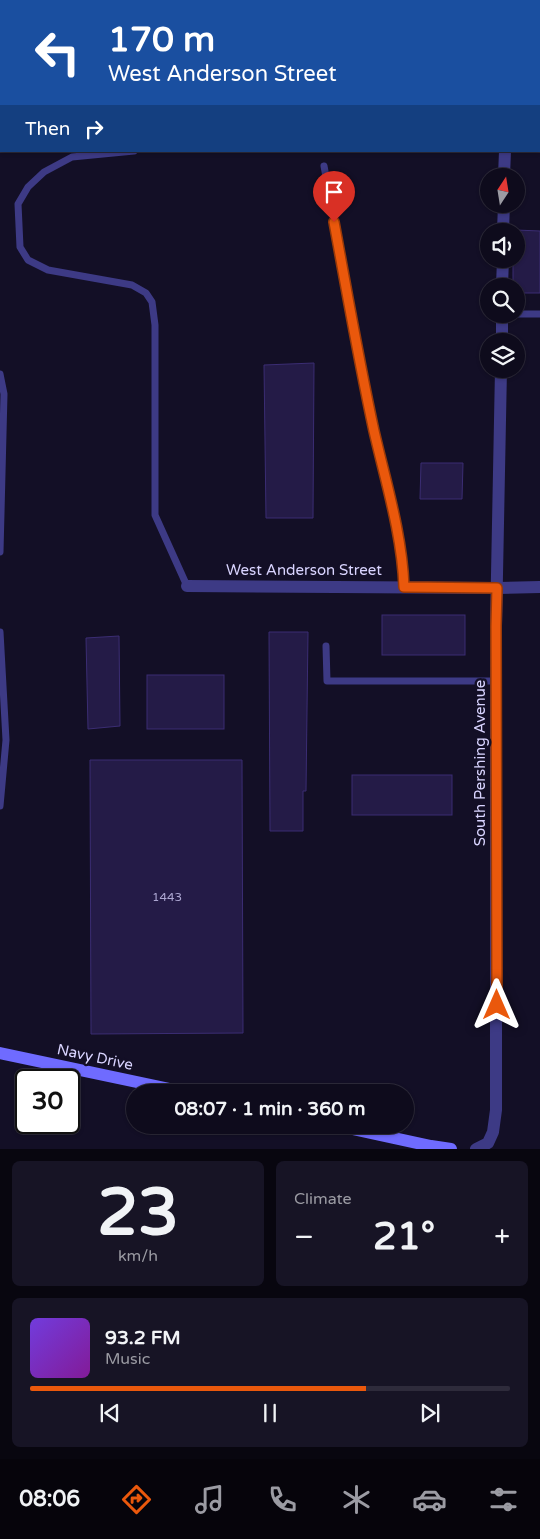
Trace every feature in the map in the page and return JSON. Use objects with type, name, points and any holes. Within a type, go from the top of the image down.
[{"type":"street","points":[[504,168],[505,152]]},
{"type":"street","name":"South Pershing Avenue","points":[[476,1149],[488,1142],[493,1132],[496,1110],[496,681],[501,378]]},
{"type":"street","name":"West Anderson Street","points":[[187,586],[540,587]]},
{"type":"street","name":"Navy Drive","points":[[0,1053],[146,1084]]},
{"type":"street","points":[[376,1134],[451,1149]]},
{"type":"lane","points":[[124,152],[72,157],[44,172],[28,187],[18,204],[20,247],[28,260],[48,270],[132,285],[146,293],[152,302],[155,325],[155,515],[187,586]]},
{"type":"lane","points":[[324,166],[374,430],[396,519],[404,587]]},
{"type":"lane","points":[[525,314],[540,314]]},
{"type":"lane","points":[[0,374],[4,394],[0,552]]},
{"type":"lane","points":[[0,632],[6,740],[0,806]]},
{"type":"lane","points":[[326,646],[327,681],[496,681]]},
{"type":"building","points":[[525,230],[540,231],[540,293],[525,293],[525,278],[513,278],[513,268],[525,268]]},
{"type":"building","points":[[314,363],[313,518],[266,518],[264,365]]},
{"type":"building","points":[[421,463],[463,463],[462,499],[420,499]]},
{"type":"building","points":[[382,615],[465,615],[465,655],[382,655]]},
{"type":"building","points":[[269,632],[308,632],[306,791],[303,791],[303,831],[270,831]]},
{"type":"building","points":[[119,636],[120,726],[88,729],[86,638]]},
{"type":"building","points":[[147,675],[224,675],[224,729],[147,729]]},
{"type":"building","points":[[90,760],[242,760],[243,1033],[91,1034]]},
{"type":"building","points":[[352,775],[452,775],[452,815],[352,815]]},
{"type":"route","points":[[334,222],[374,430],[396,519],[404,587],[497,588],[497,1005]]}]
